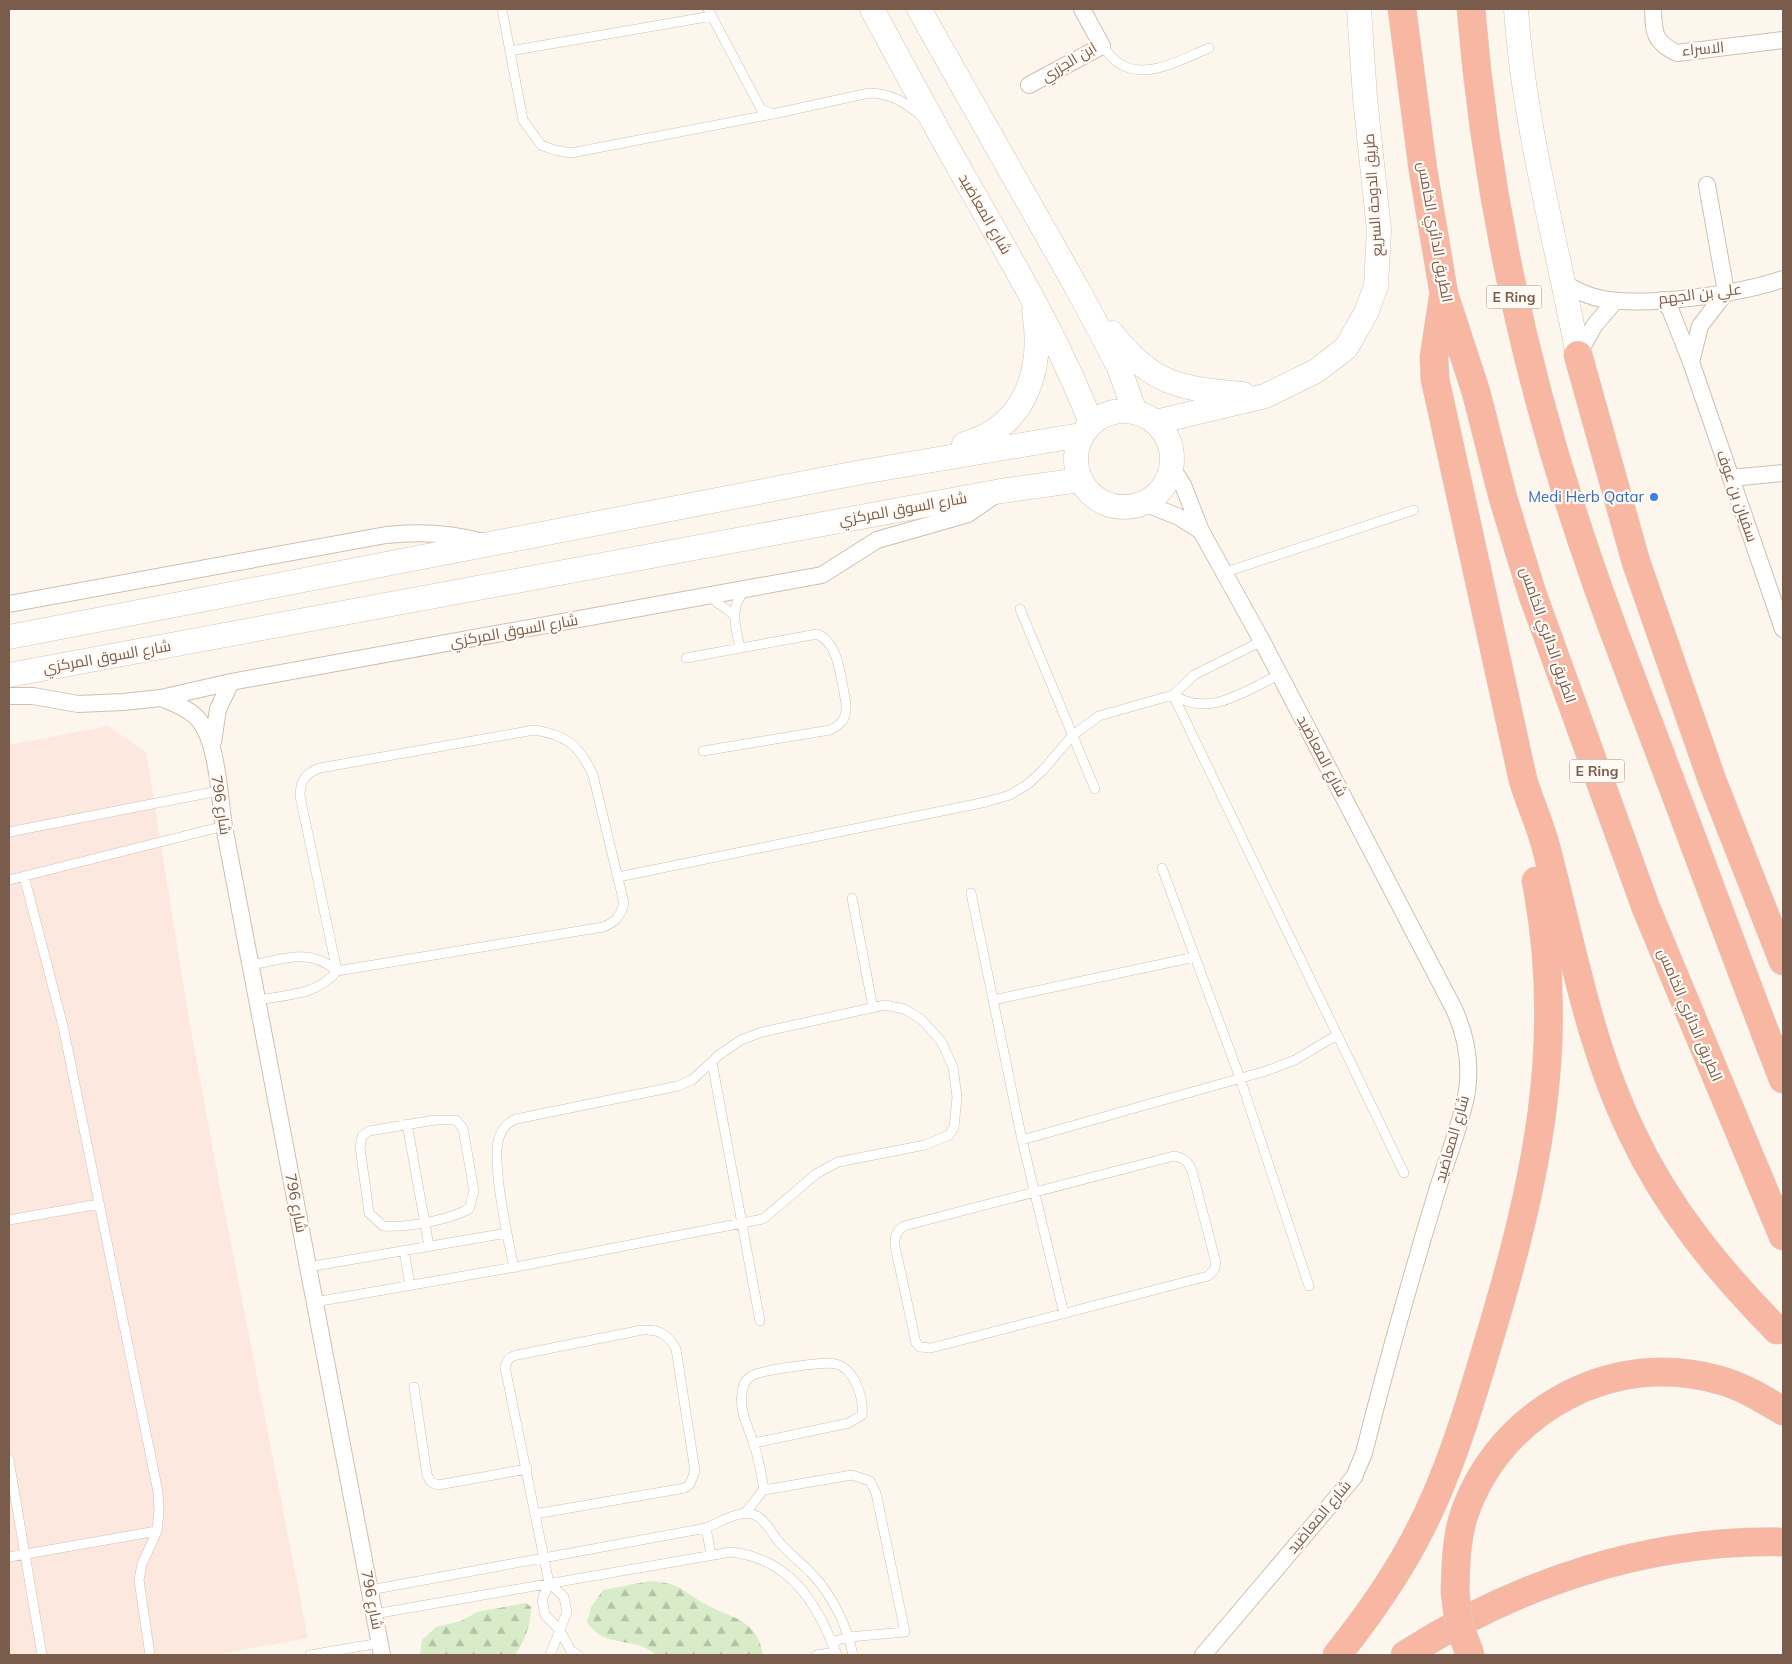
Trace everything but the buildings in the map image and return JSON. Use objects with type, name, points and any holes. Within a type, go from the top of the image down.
[{"type":"highway","name":"الطريق الدائري الخامس","points":[[1402,9],[1423,170],[1444,294],[1476,392],[1503,498],[1536,602],[1646,908],[1783,1236]]},
{"type":"highway","name":"E Ring","points":[[1471,9],[1488,159],[1503,245],[1532,373],[1594,577],[1783,1079]]},
{"type":"highway","points":[[1444,294],[1434,357],[1435,379],[1527,793],[1544,841],[1577,980],[1596,1043],[1632,1134],[1655,1177],[1710,1258],[1777,1330]]},
{"type":"highway","points":[[1578,354],[1639,572],[1712,780],[1783,961]]},
{"type":"highway","points":[[1337,1655],[1375,1604],[1413,1543],[1454,1452],[1509,1274],[1535,1157],[1546,1097],[1550,1014],[1544,930],[1527,827],[1527,793]]},
{"type":"highway","points":[[1471,1655],[1459,1625],[1455,1591],[1456,1551],[1463,1522],[1481,1477],[1511,1437],[1532,1417],[1565,1395],[1602,1380],[1641,1372],[1680,1372],[1719,1380],[1760,1396],[1783,1411]]},
{"type":"highway","points":[[1405,1655],[1449,1628],[1496,1604],[1563,1577],[1622,1560],[1672,1551],[1719,1544],[1783,1542]]},
{"type":"main road","name":"شارع المعاضيد","points":[[872,9],[936,128],[1032,296],[1063,357],[1086,429]]},
{"type":"main road","points":[[919,9],[1077,288],[1118,365],[1135,412]]},
{"type":"main road","name":"طريق الدوحة السريع","points":[[1156,422],[1264,396],[1316,371],[1346,348],[1366,313],[1376,286],[1379,230],[1365,98],[1359,9]]},
{"type":"main road","points":[[1516,9],[1526,93],[1538,165],[1578,354]]},
{"type":"main road","points":[[1077,288],[1128,353],[1158,377],[1175,385],[1198,390],[1264,396]]},
{"type":"main road","points":[[862,472],[983,439],[1013,416],[1030,384],[1037,355],[1036,323],[1032,296]]},
{"type":"main road","points":[[9,636],[1086,429],[1112,412],[1135,412],[1156,422],[1167,435],[1172,451],[1172,468],[1162,489],[1144,503],[1129,507],[1114,506],[1101,501],[1089,492],[1080,480],[1076,458],[1086,429]]},
{"type":"main road","name":"شارع السوق المركزي","points":[[9,675],[1001,491],[1080,480]]},
{"type":"street","name":"ابن الجزري","points":[[1029,85],[1102,46],[1082,9]]},
{"type":"street","name":"الاسراء","points":[[1653,9],[1654,33],[1668,49],[1677,53],[1783,40]]},
{"type":"street","points":[[1691,362],[1700,326],[1726,292],[1708,185]]},
{"type":"street","name":"علي بن الجهم","points":[[1564,283],[1588,296],[1615,301],[1662,300],[1726,292],[1783,279]]},
{"type":"street","name":"سفيان بن عوف","points":[[1662,300],[1670,309],[1691,362],[1783,629]]},
{"type":"street","points":[[1578,354],[1594,326],[1615,301]]},
{"type":"street","name":"شارع المعاضيد","points":[[1172,468],[1183,485],[1201,531],[1262,641],[1460,1022],[1466,1040],[1468,1061],[1466,1091],[1364,1453],[1354,1477],[1202,1655]]},
{"type":"street","points":[[1731,478],[1783,473]]},
{"type":"street","name":"شارع السوق المركزي","points":[[9,696],[33,696],[78,704],[161,698],[231,682],[822,575],[877,540],[968,514],[1001,491]]},
{"type":"street","name":"شارع المعاضيد","points":[[1144,503],[1179,517],[1201,531]]},
{"type":"street","points":[[9,604],[386,534],[426,532],[453,535],[486,543]]},
{"type":"street","name":"شارع 796","points":[[213,750],[218,709],[231,682]]},
{"type":"street","name":"شارع 796","points":[[161,698],[196,716],[205,727],[213,750],[224,826],[381,1649]]},
{"type":"lane","points":[[502,9],[523,120],[541,144],[554,150],[571,153],[773,114],[869,93],[881,93],[909,105],[936,128]]},
{"type":"lane","points":[[510,51],[710,12],[756,101],[761,109],[773,114]]},
{"type":"lane","points":[[1102,46],[1120,65],[1136,70],[1158,68],[1209,48]]},
{"type":"lane","points":[[1223,573],[1414,510]]},
{"type":"lane","points":[[740,648],[734,615],[738,600],[748,588]]},
{"type":"lane","points":[[708,596],[723,604],[734,615]]},
{"type":"lane","points":[[1020,609],[1095,789]]},
{"type":"lane","points":[[686,658],[809,634],[824,637],[833,648],[847,712],[844,720],[830,730],[703,751]]},
{"type":"lane","points":[[618,877],[986,802],[1010,795],[1043,770],[1073,735],[1099,716],[1173,695],[1194,675],[1262,641]]},
{"type":"lane","points":[[1173,695],[1194,705],[1217,703],[1279,675]]},
{"type":"lane","points":[[1173,695],[1404,1173]]},
{"type":"lane","points":[[258,1000],[322,986],[337,971],[603,928],[614,923],[621,914],[624,903],[594,775],[584,756],[570,742],[553,733],[534,730],[311,771],[304,778],[300,786],[300,796],[337,971]]},
{"type":"lane","points":[[9,832],[218,791]]},
{"type":"lane","points":[[9,880],[224,826]]},
{"type":"lane","points":[[1162,868],[1240,1078],[1309,1286]]},
{"type":"lane","points":[[24,876],[63,1026],[158,1492],[157,1531],[142,1564],[139,1580],[150,1655]]},
{"type":"lane","points":[[971,893],[1022,1140],[1064,1314]]},
{"type":"lane","points":[[852,898],[873,1008]]},
{"type":"lane","points":[[251,965],[304,955],[326,962],[337,971]]},
{"type":"lane","points":[[993,1000],[1195,957]]},
{"type":"lane","points":[[315,1302],[514,1268],[763,1219],[816,1174],[838,1162],[925,1145],[949,1135],[954,1127],[957,1098],[953,1067],[937,1035],[921,1018],[904,1009],[885,1005],[762,1032],[741,1040],[692,1080],[678,1086],[532,1114],[506,1124],[498,1144],[497,1164],[514,1268]]},
{"type":"lane","points":[[1022,1140],[1240,1078],[1296,1060],[1337,1034]]},
{"type":"lane","points":[[712,1062],[744,1224],[760,1321]]},
{"type":"lane","points":[[434,1120],[456,1120],[463,1128],[474,1191],[469,1209],[455,1216],[424,1222],[383,1226],[369,1213],[360,1140],[369,1131],[434,1120]]},
{"type":"lane","points":[[407,1124],[429,1246]]},
{"type":"lane","points":[[1166,1157],[1182,1158],[1189,1163],[1214,1254],[1216,1263],[1214,1270],[1208,1276],[1064,1314],[926,1348],[920,1347],[914,1337],[894,1238],[904,1226],[1166,1157]]},
{"type":"lane","points":[[9,1220],[99,1204]]},
{"type":"lane","points":[[308,1267],[507,1233]]},
{"type":"lane","points":[[404,1250],[410,1286]]},
{"type":"lane","points":[[535,1514],[685,1488],[690,1484],[695,1471],[676,1350],[670,1339],[654,1330],[642,1330],[517,1355],[508,1358],[505,1367],[527,1469],[535,1514],[549,1582],[542,1600],[545,1615],[559,1629],[571,1651],[578,1655]]},
{"type":"lane","points":[[754,1443],[849,1423],[862,1415],[863,1403],[850,1373],[836,1364],[760,1372],[744,1382],[741,1396],[744,1417],[754,1443],[764,1490]]},
{"type":"lane","points":[[414,1387],[428,1475],[431,1482],[438,1485],[527,1469]]},
{"type":"lane","points":[[9,1460],[42,1655]]},
{"type":"lane","points":[[370,1590],[706,1528],[752,1508],[756,1497],[764,1490],[852,1475],[866,1478],[872,1485],[905,1632],[849,1638],[831,1642]]},
{"type":"lane","points":[[744,1513],[756,1516],[765,1524],[780,1544],[814,1576],[830,1597],[849,1638],[853,1655]]},
{"type":"lane","points":[[706,1528],[712,1554]]},
{"type":"lane","points":[[9,1557],[157,1531]]},
{"type":"lane","points":[[374,1614],[549,1582],[731,1552],[756,1555],[776,1566],[795,1582],[813,1603],[836,1654],[816,1655]]},
{"type":"lane","points":[[549,1582],[564,1597],[567,1612],[550,1655]]},
{"type":"lane","points":[[310,1655],[381,1649]]},
{"type":"shaded area","points":[[108,726],[146,752],[189,1019],[308,1638],[216,1655],[9,1655],[9,745]]},
{"type":"green space","points":[[650,1581],[674,1585],[703,1603],[741,1621],[755,1633],[763,1655],[656,1655],[638,1645],[602,1636],[594,1631],[587,1622],[591,1607],[603,1590]]},
{"type":"green space","points":[[526,1603],[531,1607],[529,1626],[522,1644],[515,1655],[420,1655],[422,1640],[436,1627],[461,1621],[477,1612]]},
{"type":"place","name":"Medi Herb Qatar","points":[[1654,497]]}]
